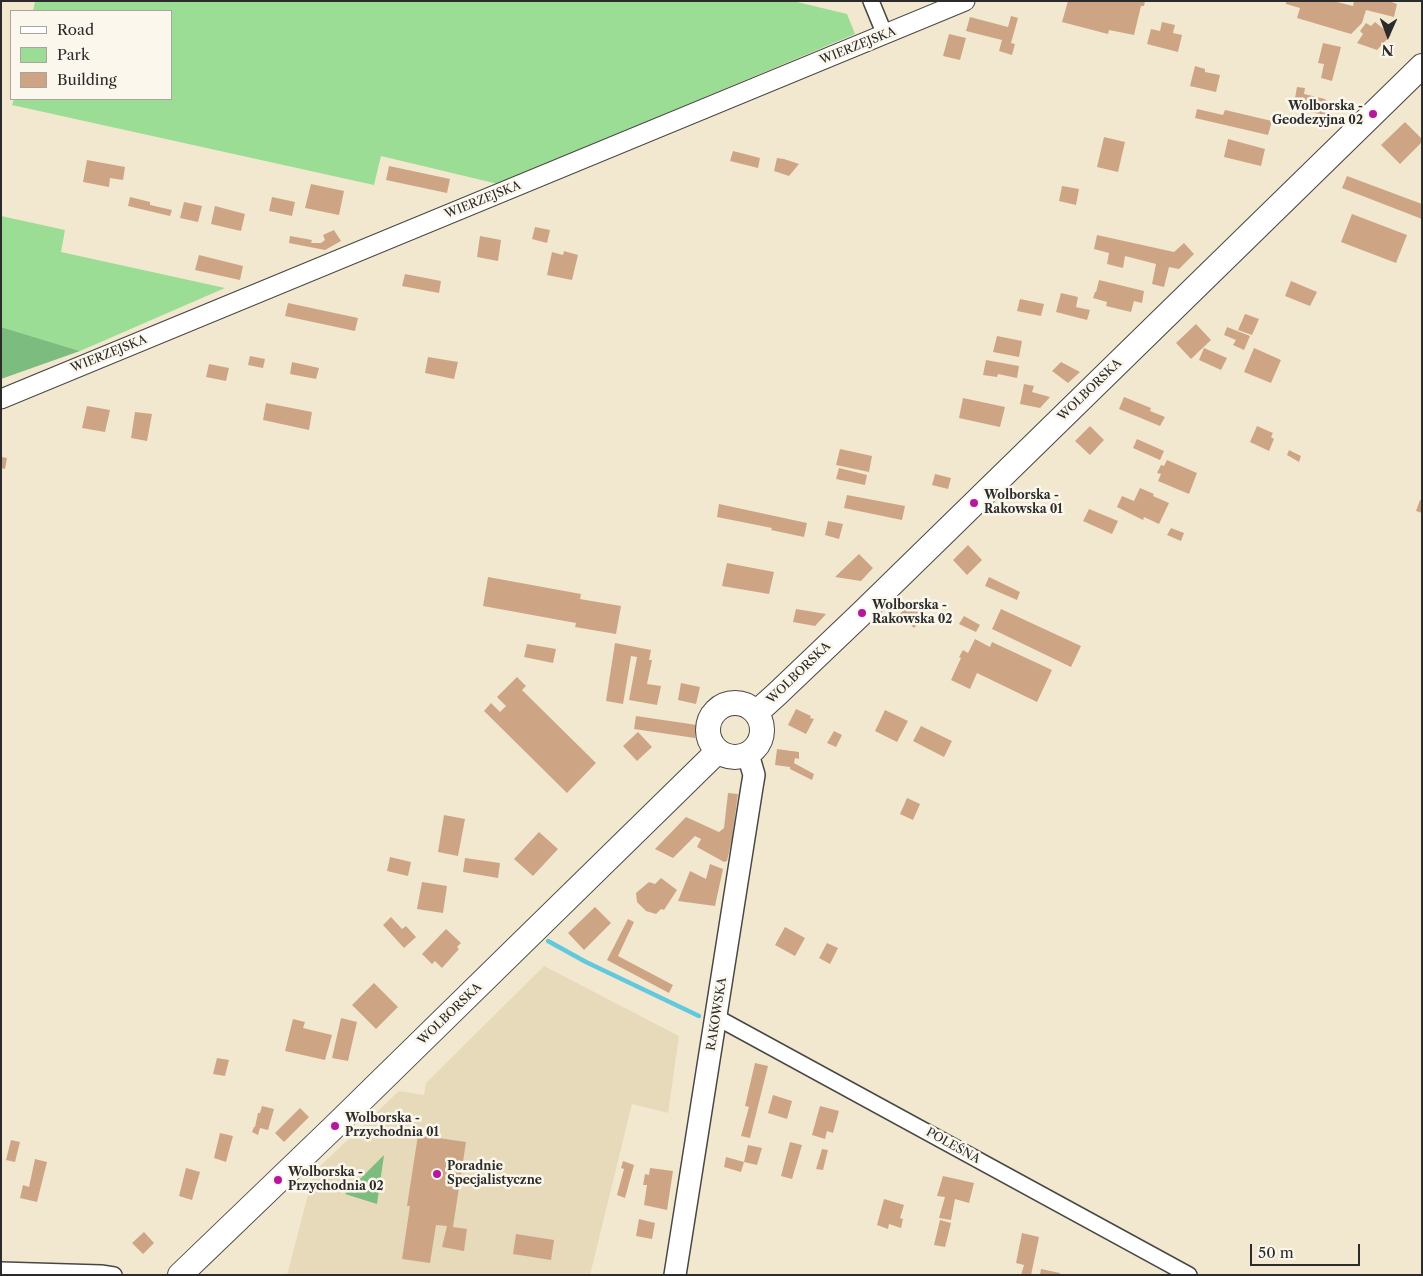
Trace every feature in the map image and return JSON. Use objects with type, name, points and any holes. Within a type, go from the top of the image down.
[{"type":"main road","name":"WOLBORSKA","points":[[756,713],[855,620],[1422,66]]},
{"type":"main road","points":[[737,703],[744,704],[756,713],[762,727],[761,735],[759,743],[748,754],[736,757],[730,756],[718,751],[713,746],[709,739],[709,724],[711,716],[722,706],[737,703]]},
{"type":"main road","name":"WOLBORSKA","points":[[180,1275],[718,751]]},
{"type":"main road","name":"RAKOWSKA","points":[[676,1275],[754,775],[748,754]]},
{"type":"street","points":[[871,1],[885,35]]},
{"type":"street","name":"WIERZEJSKA","points":[[1,399],[965,1]]},
{"type":"street","name":"POLEŚNA","points":[[716,1017],[1189,1275]]},
{"type":"street","points":[[1,1270],[114,1275]]},
{"type":"shaded area","points":[[544,966],[679,1036],[668,1113],[632,1104],[590,1275],[287,1275],[314,1172],[399,1091],[424,1095],[426,1083]]},
{"type":"green space","points":[[35,1],[793,1],[847,14],[855,34],[498,184],[381,156],[374,185],[12,105],[14,100],[172,100],[172,10],[33,10]]},
{"type":"green space","points":[[1,216],[65,230],[61,252],[225,288],[80,351],[1,327]]},
{"type":"green space","points":[[1,327],[80,351],[1,379]]},
{"type":"green space","points":[[384,1155],[377,1204],[345,1194]]},
{"type":"building","points":[[1068,1],[1145,1],[1144,6],[1141,6],[1134,35],[1109,30],[1108,34],[1062,22]]},
{"type":"building","points":[[1286,1],[1333,1],[1353,6],[1354,1],[1389,1],[1397,4],[1394,17],[1366,10],[1362,23],[1351,34],[1297,18],[1300,8],[1286,4]]},
{"type":"building","points":[[1011,16],[1018,18],[1011,43],[1015,44],[1012,55],[999,51],[1002,40],[966,31],[970,17],[1008,27]]},
{"type":"building","points":[[1162,22],[1175,25],[1173,33],[1182,35],[1178,52],[1147,44],[1151,29],[1160,31]]},
{"type":"building","points":[[1375,22],[1391,35],[1377,50],[1357,43],[1363,34],[1360,31],[1366,23],[1371,26]]},
{"type":"building","points":[[949,34],[966,38],[960,60],[943,56]]},
{"type":"building","points":[[1323,43],[1341,47],[1332,81],[1321,78],[1324,64],[1318,63]]},
{"type":"building","points":[[1195,66],[1205,69],[1205,72],[1220,75],[1216,92],[1190,86]]},
{"type":"building","points":[[1297,87],[1305,88],[1304,94],[1325,99],[1332,106],[1326,115],[1293,109]]},
{"type":"building","points":[[1197,109],[1223,115],[1225,110],[1272,121],[1268,135],[1195,118]]},
{"type":"building","points":[[1405,122],[1422,139],[1422,142],[1400,164],[1381,145]]},
{"type":"building","points":[[1104,137],[1125,142],[1118,172],[1097,167]]},
{"type":"building","points":[[1228,139],[1265,149],[1261,166],[1224,157]]},
{"type":"building","points":[[733,151],[760,158],[758,168],[730,161]]},
{"type":"building","points":[[777,158],[799,164],[789,176],[774,171]]},
{"type":"building","points":[[87,160],[125,167],[123,180],[110,178],[109,187],[83,182]]},
{"type":"building","points":[[389,166],[450,179],[447,193],[386,180]]},
{"type":"building","points":[[1347,176],[1422,204],[1422,219],[1342,188]]},
{"type":"building","points":[[311,184],[344,191],[339,215],[305,208]]},
{"type":"building","points":[[1062,186],[1079,189],[1076,205],[1059,201]]},
{"type":"building","points":[[130,197],[150,202],[150,205],[172,210],[170,216],[128,206]]},
{"type":"building","points":[[272,197],[295,202],[292,216],[269,211]]},
{"type":"building","points":[[184,202],[202,206],[198,222],[180,218]]},
{"type":"building","points":[[215,206],[245,214],[241,231],[211,224]]},
{"type":"building","points":[[1352,214],[1407,235],[1396,263],[1341,242]]},
{"type":"building","points":[[535,227],[550,230],[547,243],[532,239]]},
{"type":"building","points":[[334,230],[341,241],[325,250],[289,243],[290,236],[312,240],[311,243],[321,243],[325,240],[323,235]]},
{"type":"building","points":[[1097,235],[1174,252],[1184,243],[1194,254],[1179,269],[1169,267],[1164,287],[1152,284],[1156,264],[1125,256],[1123,268],[1107,264],[1109,253],[1094,249]]},
{"type":"building","points":[[480,236],[501,240],[498,261],[477,257]]},
{"type":"building","points":[[564,251],[578,255],[572,280],[547,275],[552,252],[563,255]]},
{"type":"building","points":[[199,255],[243,266],[240,280],[195,270]]},
{"type":"building","points":[[405,274],[441,281],[439,293],[402,286]]},
{"type":"building","points":[[1099,280],[1144,291],[1142,303],[1134,301],[1131,312],[1106,306],[1107,302],[1093,298]]},
{"type":"building","points":[[1291,281],[1317,292],[1310,306],[1285,296]]},
{"type":"building","points":[[1061,293],[1078,297],[1076,307],[1090,310],[1087,320],[1056,312]]},
{"type":"building","points":[[1020,299],[1044,304],[1041,316],[1017,311]]},
{"type":"building","points":[[288,303],[358,318],[355,331],[285,316]]},
{"type":"building","points":[[1245,314],[1259,319],[1252,335],[1238,330]]},
{"type":"building","points":[[1196,324],[1211,340],[1191,359],[1176,343]]},
{"type":"building","points":[[1227,327],[1250,336],[1244,350],[1233,345],[1236,340],[1224,335]]},
{"type":"building","points":[[997,336],[1022,341],[1019,357],[993,352]]},
{"type":"building","points":[[1204,348],[1227,358],[1221,370],[1199,360]]},
{"type":"building","points":[[1254,348],[1281,360],[1271,383],[1244,372]]},
{"type":"building","points":[[250,356],[265,359],[263,368],[248,365]]},
{"type":"building","points":[[428,357],[458,362],[454,379],[425,373]]},
{"type":"building","points":[[986,360],[1019,366],[1017,378],[998,374],[997,377],[983,375]]},
{"type":"building","points":[[292,362],[319,368],[316,379],[290,374]]},
{"type":"building","points":[[1061,362],[1080,372],[1068,383],[1052,371]]},
{"type":"building","points":[[209,364],[229,368],[226,381],[206,377]]},
{"type":"building","points":[[1024,384],[1034,386],[1032,392],[1050,397],[1040,408],[1020,404]]},
{"type":"building","points":[[1124,397],[1151,408],[1150,411],[1165,417],[1160,426],[1119,409]]},
{"type":"building","points":[[963,398],[1005,407],[1000,427],[959,418]]},
{"type":"building","points":[[266,403],[312,412],[309,430],[263,420]]},
{"type":"building","points":[[87,406],[110,410],[105,432],[82,428]]},
{"type":"building","points":[[135,412],[152,414],[147,441],[131,438]]},
{"type":"building","points":[[1090,426],[1104,440],[1090,455],[1075,441]]},
{"type":"building","points":[[1257,426],[1273,433],[1271,437],[1274,439],[1269,451],[1250,442]]},
{"type":"building","points":[[1137,439],[1164,451],[1160,460],[1133,448]]},
{"type":"building","points":[[840,449],[872,456],[869,472],[836,465]]},
{"type":"building","points":[[1289,450],[1301,456],[1299,462],[1287,455]]},
{"type":"building","points":[[1,457],[7,458],[5,469],[1,468]]},
{"type":"building","points":[[1167,460],[1197,473],[1189,494],[1158,481],[1161,474],[1157,473],[1161,465],[1164,466]]},
{"type":"building","points":[[839,468],[867,475],[865,485],[836,479]]},
{"type":"building","points":[[935,474],[951,478],[948,489],[932,485]]},
{"type":"building","points":[[1140,488],[1169,503],[1159,524],[1144,517],[1143,520],[1117,507],[1122,496],[1134,501]]},
{"type":"building","points":[[847,495],[905,506],[902,520],[844,508]]},
{"type":"building","points":[[1420,500],[1422,501],[1422,513],[1416,511]]},
{"type":"building","points":[[719,504],[807,523],[804,537],[771,530],[772,528],[717,517]]},
{"type":"building","points":[[1089,509],[1118,521],[1112,534],[1083,521]]},
{"type":"building","points":[[828,521],[843,524],[839,539],[825,535]]},
{"type":"building","points":[[1171,528],[1184,533],[1181,541],[1167,535]]},
{"type":"building","points":[[968,545],[982,560],[967,575],[953,560]]},
{"type":"building","points":[[859,554],[873,568],[861,581],[835,577]]},
{"type":"building","points":[[727,563],[774,572],[769,594],[722,586]]},
{"type":"building","points":[[488,577],[581,594],[580,599],[621,606],[616,634],[575,627],[576,623],[483,606]]},
{"type":"building","points":[[989,577],[1020,592],[1017,600],[985,586]]},
{"type":"building","points":[[911,600],[927,614],[914,628],[899,615]]},
{"type":"building","points":[[796,609],[826,614],[815,626],[793,622]]},
{"type":"building","points":[[1001,609],[1081,646],[1071,667],[992,629]]},
{"type":"building","points":[[964,616],[980,625],[976,632],[959,624]]},
{"type":"building","points":[[975,639],[990,647],[992,642],[1052,670],[1037,702],[977,673],[970,689],[951,680],[963,650],[968,653]]},
{"type":"building","points":[[615,643],[651,650],[649,660],[652,660],[647,684],[661,686],[657,705],[629,700],[637,657],[631,656],[623,704],[606,701]]},
{"type":"building","points":[[527,644],[556,649],[553,663],[524,657]]},
{"type":"building","points":[[517,677],[526,686],[522,690],[596,763],[567,793],[484,711],[491,703],[500,712],[506,706],[497,697]]},
{"type":"building","points":[[681,683],[700,687],[696,704],[678,700]]},
{"type":"building","points":[[796,709],[814,719],[806,734],[788,725]]},
{"type":"building","points":[[885,710],[908,721],[897,742],[875,731]]},
{"type":"building","points":[[636,716],[697,725],[695,738],[634,729]]},
{"type":"building","points":[[921,726],[952,741],[944,757],[913,741]]},
{"type":"building","points":[[834,731],[842,735],[836,747],[827,743]]},
{"type":"building","points":[[638,732],[652,747],[637,761],[623,746]]},
{"type":"building","points":[[777,749],[799,752],[799,759],[795,758],[794,763],[814,774],[812,780],[790,769],[790,767],[775,765]]},
{"type":"building","points":[[728,793],[738,794],[727,861],[724,862],[697,847],[701,839],[695,836],[673,858],[655,849],[686,817],[719,832],[724,828]]},
{"type":"building","points":[[907,798],[920,804],[913,820],[900,814]]},
{"type":"building","points":[[444,815],[465,819],[458,856],[438,852]]},
{"type":"building","points":[[539,832],[558,849],[533,876],[514,859]]},
{"type":"building","points":[[390,857],[411,862],[408,876],[387,871]]},
{"type":"building","points":[[465,858],[500,863],[498,878],[463,872]]},
{"type":"building","points":[[710,864],[723,869],[715,906],[678,901],[690,871],[706,879]]},
{"type":"building","points":[[661,878],[677,890],[664,910],[661,909],[656,914],[646,911],[637,902],[636,893],[649,882],[655,884]]},
{"type":"building","points":[[422,882],[447,886],[443,913],[417,909]]},
{"type":"building","points":[[595,907],[611,923],[584,950],[568,933]]},
{"type":"building","points":[[391,917],[402,929],[406,926],[416,937],[404,948],[383,925]]},
{"type":"building","points":[[628,919],[634,922],[618,956],[673,985],[669,993],[607,960]]},
{"type":"building","points":[[785,927],[805,938],[795,956],[775,945]]},
{"type":"building","points":[[446,929],[461,943],[457,947],[459,949],[442,968],[435,961],[432,964],[422,954]]},
{"type":"building","points":[[827,943],[838,948],[830,964],[819,958]]},
{"type":"building","points":[[374,983],[398,1007],[376,1029],[352,1005]]},
{"type":"building","points":[[341,1018],[357,1022],[348,1061],[332,1058]]},
{"type":"building","points":[[293,1019],[305,1022],[303,1028],[332,1035],[325,1060],[285,1051]]},
{"type":"building","points":[[217,1058],[229,1060],[225,1076],[213,1074]]},
{"type":"building","points":[[755,1063],[768,1066],[750,1138],[741,1136],[749,1107],[745,1106]]},
{"type":"building","points":[[773,1095],[792,1101],[787,1119],[768,1113]]},
{"type":"building","points":[[262,1106],[274,1109],[268,1130],[260,1128],[258,1135],[252,1132]]},
{"type":"building","points":[[820,1106],[839,1111],[833,1133],[827,1131],[825,1139],[812,1135]]},
{"type":"building","points":[[300,1108],[309,1117],[284,1142],[275,1133]]},
{"type":"building","points":[[220,1133],[233,1136],[226,1162],[214,1158]]},
{"type":"building","name":"Poradnie Specjalistyczne","points":[[418,1135],[466,1142],[453,1227],[467,1229],[464,1251],[442,1247],[447,1226],[436,1225],[430,1263],[402,1259],[410,1206],[407,1206]]},
{"type":"building","points":[[11,1140],[20,1142],[15,1162],[6,1160]]},
{"type":"building","points":[[790,1142],[802,1145],[792,1179],[781,1176]]},
{"type":"building","points":[[748,1145],[762,1148],[757,1165],[744,1162]]},
{"type":"building","points":[[822,1149],[828,1150],[823,1170],[816,1169]]},
{"type":"building","points":[[726,1157],[744,1162],[741,1172],[724,1167]]},
{"type":"building","points":[[35,1159],[47,1162],[37,1202],[20,1198],[23,1185],[29,1187]]},
{"type":"building","points":[[623,1161],[634,1165],[625,1198],[617,1195],[624,1169],[621,1168]]},
{"type":"building","points":[[186,1168],[200,1172],[192,1200],[179,1196]]},
{"type":"building","points":[[650,1168],[673,1171],[667,1210],[644,1205],[647,1185],[643,1185],[645,1174],[649,1175]]},
{"type":"building","points":[[943,1176],[974,1183],[969,1203],[955,1199],[951,1220],[939,1218],[945,1197],[937,1196]]},
{"type":"building","points":[[884,1199],[904,1205],[900,1218],[903,1219],[901,1228],[889,1224],[888,1229],[877,1225]]},
{"type":"building","points":[[639,1219],[655,1223],[652,1239],[636,1236]]},
{"type":"building","points":[[940,1220],[951,1223],[945,1247],[934,1245]]},
{"type":"building","points":[[144,1232],[154,1243],[143,1254],[132,1243]]},
{"type":"building","points":[[1022,1233],[1039,1237],[1031,1275],[1021,1275],[1024,1265],[1016,1263]]},
{"type":"building","points":[[516,1234],[554,1240],[551,1260],[513,1254]]},
{"type":"building","points":[[1041,1269],[1060,1273],[1060,1275],[1040,1275]]},
{"type":"waterway","points":[[548,941],[586,962],[699,1016]]},
{"type":"place","name":"Wolborska - Geodezyjna 02","points":[[1373,114]]},
{"type":"place","name":"Wolborska - Rakowska 01","points":[[974,503]]},
{"type":"place","name":"Wolborska - Rakowska 02","points":[[862,613]]},
{"type":"place","name":"Wolborska - Przychodnia 01","points":[[335,1126]]},
{"type":"place","name":"Poradnie Specjalistyczne","points":[[437,1174]]},
{"type":"place","name":"Wolborska - Przychodnia 02","points":[[278,1180]]}]
